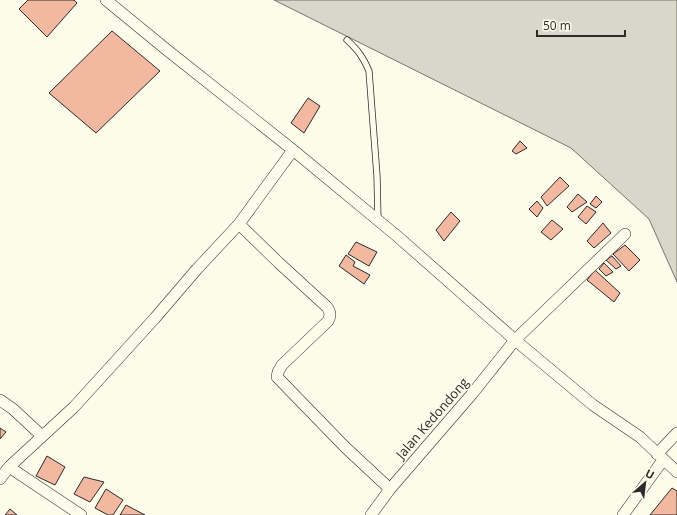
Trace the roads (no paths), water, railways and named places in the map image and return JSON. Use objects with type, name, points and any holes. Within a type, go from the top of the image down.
[{"type":"street","points":[[106,0],[378,220],[515,340],[593,405],[640,437],[677,472]]},
{"type":"street","points":[[0,479],[10,467],[74,407],[239,224],[292,150]]},
{"type":"street","points":[[239,224],[330,310],[328,321],[282,365],[277,377],[345,447],[390,489]]},
{"type":"street","name":"Jalan Kedondong","points":[[370,515],[390,489],[472,394],[515,340],[625,234]]},
{"type":"street","points":[[0,400],[42,436]]},
{"type":"street","points":[[623,515],[677,433]]},
{"type":"street","points":[[10,467],[81,515]]},
{"type":"lane","points":[[347,40],[364,59],[369,71],[377,176],[378,220]]}]
